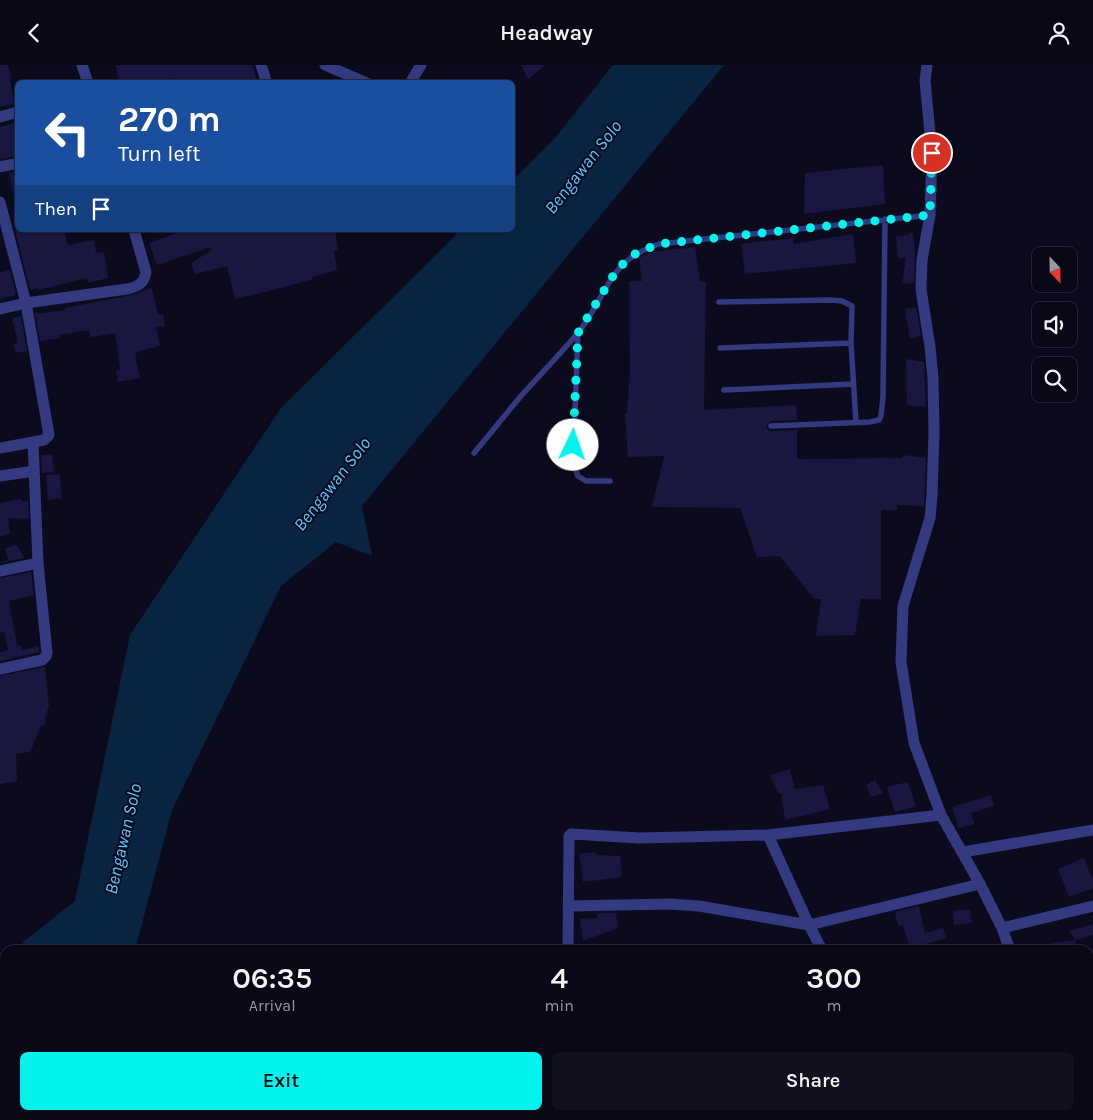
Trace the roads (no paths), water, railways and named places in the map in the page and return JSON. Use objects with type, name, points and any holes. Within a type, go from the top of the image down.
[{"type":"street","points":[[82,65],[87,80]]},
{"type":"street","points":[[261,65],[267,80]]},
{"type":"street","points":[[325,65],[360,80]]},
{"type":"street","points":[[412,80],[421,65]]},
{"type":"street","points":[[927,65],[925,81],[932,153],[930,215],[922,260],[921,289],[933,378],[932,496],[930,518],[903,606],[901,662],[914,743],[941,815],[980,884],[1002,928],[1008,945]]},
{"type":"street","points":[[0,117],[15,113]]},
{"type":"street","points":[[0,167],[15,164]]},
{"type":"street","points":[[0,202],[26,303],[49,435],[46,439],[0,448]]},
{"type":"street","points":[[0,309],[26,303],[126,289],[140,285],[145,279],[146,272],[135,232]]},
{"type":"street","points":[[0,669],[42,660],[46,656],[38,563],[33,442]]},
{"type":"street","points":[[0,476],[34,471]]},
{"type":"street","points":[[0,571],[38,563]]},
{"type":"street","points":[[568,945],[569,836],[571,834],[640,838],[768,835],[941,815]]},
{"type":"street","points":[[963,852],[1093,830]]},
{"type":"street","points":[[768,835],[819,945]]},
{"type":"street","points":[[568,906],[669,904],[699,906],[809,925],[980,884]]},
{"type":"street","points":[[1002,928],[1093,907]]},
{"type":"lane","points":[[474,453],[578,333],[616,271],[628,259],[644,249],[659,244],[930,215]]},
{"type":"lane","points":[[771,426],[875,422],[881,416],[885,219]]},
{"type":"lane","points":[[719,302],[842,301],[852,306],[851,343],[856,423]]},
{"type":"lane","points":[[578,333],[572,464],[578,476],[586,481],[610,481]]},
{"type":"lane","points":[[720,348],[851,343]]},
{"type":"lane","points":[[724,390],[853,384]]},
{"type":"water","name":"Bengawan Solo","points":[[613,65],[724,65],[362,506],[372,556],[336,542],[281,586],[172,810],[136,945],[23,945],[23,942],[75,901],[130,635],[281,408],[459,232],[515,232],[515,178],[555,138]]}]
